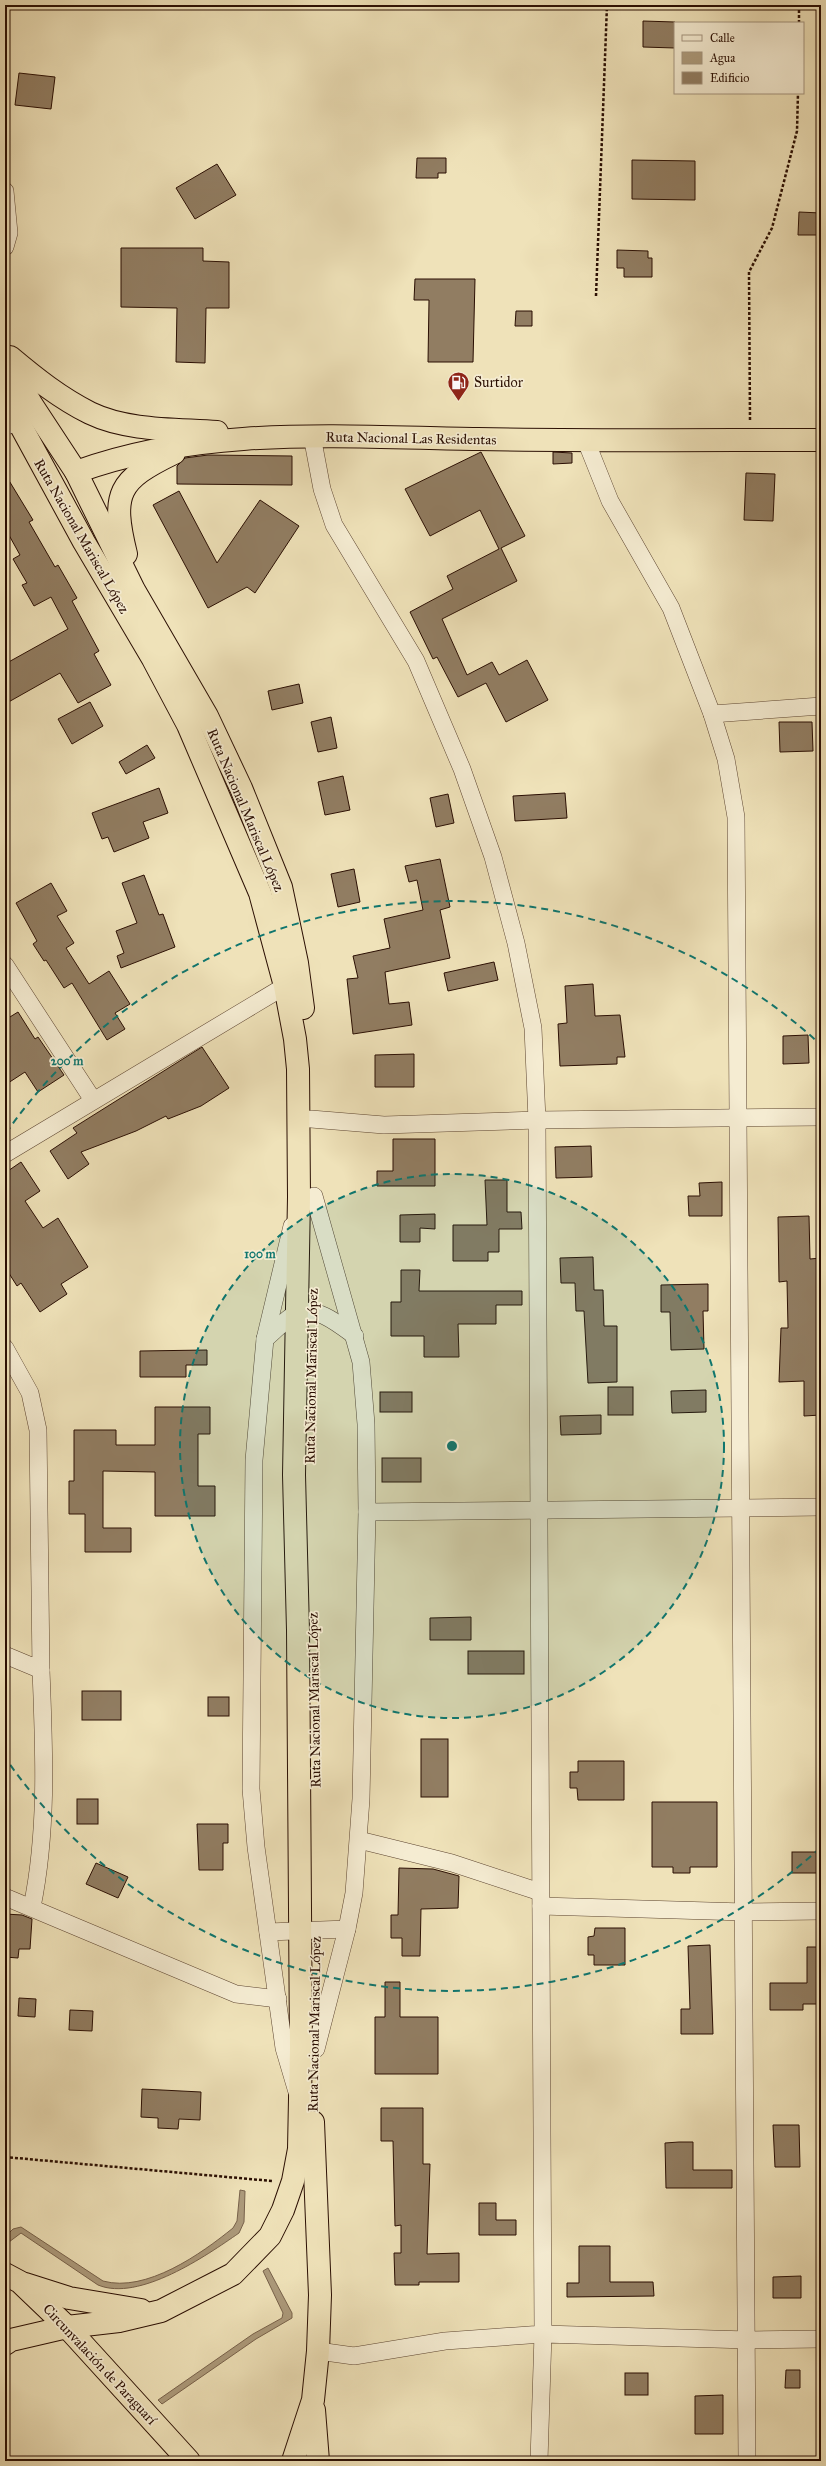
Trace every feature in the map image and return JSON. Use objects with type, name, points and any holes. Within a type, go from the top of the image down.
[{"type":"highway","points":[[5,353],[50,390],[90,413],[109,420],[130,425],[270,436]]},
{"type":"highway","name":"Ruta Nacional Mariscal López","points":[[5,359],[32,405],[76,472],[134,590],[207,716],[241,788],[281,887],[297,963],[307,1034],[311,1119],[307,1196],[304,1312],[313,1630],[308,1930],[299,2097],[299,2149],[293,2181],[283,2210],[270,2236],[233,2274],[161,2311],[119,2321],[67,2327],[11,2340],[5,2344]]},
{"type":"highway","points":[[5,396],[76,472],[84,542]]},
{"type":"highway","name":"Ruta Nacional Mariscal López","points":[[5,396],[11,424],[84,542],[153,659],[191,732],[260,893],[285,986],[298,1069],[307,1196]]},
{"type":"highway","name":"Ruta Nacional Las Residentas","points":[[76,472],[121,457],[190,445],[270,436],[586,441],[821,440]]},
{"type":"highway","points":[[134,590],[119,527],[118,511],[126,483],[158,461],[190,445]]},
{"type":"highway","name":"Ruta Nacional Mariscal López","points":[[293,2461],[313,2400],[318,2350],[320,2295],[313,2125],[316,2049],[308,1930]]},
{"type":"highway","points":[[13,2278],[69,2298],[132,2310],[161,2311]]},
{"type":"highway","name":"Circunvalación de Paraguarí","points":[[13,2278],[67,2327],[189,2461]]},
{"type":"highway","points":[[313,2400],[318,2461]]},
{"type":"street","points":[[5,191],[9,233],[5,247]]},
{"type":"street","points":[[312,436],[322,489],[334,525],[416,661],[462,769],[493,857],[516,942],[533,1028],[537,1120],[543,2334],[539,2461]]},
{"type":"street","points":[[586,441],[610,501],[671,608],[712,714],[726,759],[736,817],[748,2340],[747,2461]]},
{"type":"street","points":[[712,714],[821,706]]},
{"type":"street","points":[[5,965],[93,1100]]},
{"type":"street","points":[[5,1154],[285,986]]},
{"type":"street","points":[[311,1119],[384,1124],[537,1120],[821,1117]]},
{"type":"street","points":[[307,1196],[355,1336],[361,1362],[365,1416],[367,1512],[359,1840],[354,1893],[347,1930],[316,2049]]},
{"type":"street","points":[[299,2097],[284,2048],[256,1847],[251,1789],[254,1460],[265,1339],[307,1196]]},
{"type":"street","points":[[265,1339],[304,1312],[340,1325],[355,1336]]},
{"type":"street","points":[[5,1348],[30,1393],[38,1430],[41,1670],[45,1776],[39,1864],[32,1907]]},
{"type":"street","points":[[367,1512],[821,1507]]},
{"type":"street","points":[[5,1655],[41,1670]]},
{"type":"street","points":[[359,1840],[452,1863],[541,1899],[744,1912],[821,1911]]},
{"type":"street","points":[[5,1897],[32,1907],[236,1994],[278,1999]]},
{"type":"street","points":[[268,1932],[347,1930]]},
{"type":"street","points":[[318,2350],[354,2356],[445,2341],[543,2334],[748,2340],[821,2339]]},
{"type":"path","points":[[596,296],[607,5]]},
{"type":"path","points":[[799,22],[800,5]]},
{"type":"path","points":[[750,440],[749,272],[772,228],[797,131],[798,94]]},
{"type":"path","points":[[5,2157],[252,2181],[293,2181]]},
{"type":"water","points":[[240,2190],[245,2191],[244,2222],[239,2233],[209,2253],[172,2274],[152,2282],[133,2287],[114,2289],[98,2285],[21,2233],[5,2245],[5,2237],[13,2229],[21,2227],[103,2281],[120,2283],[137,2281],[172,2269],[205,2249],[233,2228],[237,2221]]},
{"type":"water","points":[[268,2268],[292,2313],[292,2318],[256,2339],[162,2404],[158,2400],[253,2334],[282,2318],[283,2313],[263,2271]]},
{"type":"building","points":[[643,21],[675,22],[674,48],[643,47]]},
{"type":"building","points":[[19,73],[55,77],[51,109],[15,105]]},
{"type":"building","points":[[417,158],[446,158],[446,173],[438,173],[438,178],[416,178]]},
{"type":"building","points":[[632,160],[695,161],[695,200],[632,199]]},
{"type":"building","points":[[217,164],[236,195],[195,219],[176,188]]},
{"type":"building","points":[[799,212],[821,213],[821,235],[798,235]]},
{"type":"building","points":[[121,248],[203,248],[203,261],[229,262],[229,308],[206,308],[205,363],[176,362],[177,308],[121,307]]},
{"type":"building","points":[[617,250],[648,251],[648,258],[652,258],[652,277],[624,277],[624,268],[617,268]]},
{"type":"building","points":[[415,279],[475,279],[473,362],[428,362],[429,300],[414,300]]},
{"type":"building","points":[[516,311],[532,311],[532,326],[515,326]]},
{"type":"building","points":[[481,452],[525,536],[501,548],[517,581],[442,619],[467,675],[492,662],[499,675],[527,660],[548,700],[506,722],[486,683],[458,697],[437,657],[433,659],[410,612],[453,589],[447,576],[499,549],[480,510],[430,536],[405,489]]},
{"type":"building","points":[[553,452],[572,453],[572,463],[553,464]]},
{"type":"building","points":[[208,455],[292,456],[292,485],[177,484],[177,466],[185,458]]},
{"type":"building","points":[[746,473],[775,474],[773,521],[744,520]]},
{"type":"building","points":[[5,474],[33,520],[29,522],[55,567],[58,565],[77,598],[72,601],[99,651],[94,654],[111,685],[78,703],[60,673],[5,704],[5,664],[68,629],[51,597],[34,606],[22,585],[27,583],[13,559],[20,555],[5,528]]},
{"type":"building","points":[[179,491],[217,563],[260,500],[299,526],[255,593],[247,587],[208,608],[153,505]]},
{"type":"building","points":[[299,684],[303,703],[272,710],[268,691]]},
{"type":"building","points":[[90,702],[103,726],[72,744],[58,719]]},
{"type":"building","points":[[331,717],[337,748],[318,752],[311,722]]},
{"type":"building","points":[[779,722],[812,722],[813,751],[780,752]]},
{"type":"building","points":[[147,745],[155,758],[126,774],[119,762]]},
{"type":"building","points":[[343,776],[350,810],[325,815],[318,782]]},
{"type":"building","points":[[159,788],[168,813],[143,822],[149,838],[114,852],[108,837],[102,839],[92,813]]},
{"type":"building","points":[[565,793],[567,818],[515,821],[513,796]]},
{"type":"building","points":[[448,794],[454,823],[436,827],[430,798]]},
{"type":"building","points":[[440,859],[450,907],[440,910],[450,958],[385,972],[389,1004],[409,1002],[412,1025],[353,1034],[347,979],[358,978],[353,956],[390,948],[384,919],[423,910],[417,880],[409,882],[405,866]]},
{"type":"building","points":[[354,869],[360,902],[338,907],[331,874]]},
{"type":"building","points":[[144,875],[159,915],[163,914],[175,947],[121,968],[117,956],[124,953],[116,931],[137,923],[122,883]]},
{"type":"building","points":[[51,883],[67,911],[57,916],[74,943],[66,948],[89,984],[109,971],[130,1004],[115,1013],[125,1029],[107,1040],[72,983],[64,988],[46,960],[44,961],[33,944],[37,941],[16,903]]},
{"type":"building","points":[[494,962],[498,980],[448,991],[444,973]]},
{"type":"building","points":[[593,984],[595,1016],[620,1015],[625,1057],[617,1057],[617,1064],[560,1066],[558,1024],[567,1023],[565,986]]},
{"type":"building","points":[[18,1012],[35,1039],[38,1037],[64,1075],[38,1092],[25,1072],[5,1085],[5,1020]]},
{"type":"building","points":[[808,1035],[809,1063],[783,1064],[783,1036]]},
{"type":"building","points":[[202,1047],[229,1088],[201,1106],[168,1119],[166,1116],[136,1131],[81,1152],[89,1164],[68,1179],[50,1151],[77,1133],[73,1128]]},
{"type":"building","points":[[414,1054],[414,1087],[375,1087],[375,1055]]},
{"type":"building","points":[[393,1139],[435,1139],[435,1186],[377,1186],[377,1171],[393,1171]]},
{"type":"building","points":[[591,1146],[592,1177],[556,1178],[555,1147]]},
{"type":"building","points":[[21,1162],[40,1191],[25,1201],[43,1228],[58,1218],[88,1267],[61,1284],[67,1294],[40,1312],[21,1283],[17,1286],[5,1267],[5,1173]]},
{"type":"building","points":[[485,1180],[507,1180],[507,1212],[521,1212],[522,1229],[499,1229],[499,1252],[488,1252],[488,1261],[453,1261],[453,1225],[487,1225]]},
{"type":"building","points":[[722,1182],[722,1216],[689,1216],[688,1196],[700,1196],[699,1183]]},
{"type":"building","points":[[435,1214],[435,1229],[420,1228],[420,1242],[400,1242],[400,1215]]},
{"type":"building","points":[[809,1216],[810,1259],[821,1258],[821,1281],[817,1281],[818,1327],[821,1327],[821,1355],[817,1355],[818,1385],[821,1385],[821,1415],[804,1416],[804,1381],[779,1382],[781,1328],[788,1328],[787,1281],[779,1282],[778,1217]]},
{"type":"building","points":[[593,1257],[594,1290],[603,1290],[604,1326],[617,1326],[617,1382],[588,1383],[584,1311],[576,1311],[575,1283],[561,1283],[560,1258]]},
{"type":"building","points":[[401,1270],[420,1270],[419,1291],[522,1291],[522,1305],[496,1305],[496,1324],[458,1324],[459,1357],[424,1357],[424,1336],[391,1336],[391,1302],[401,1302]]},
{"type":"building","points":[[708,1284],[708,1311],[703,1311],[704,1349],[671,1350],[670,1312],[661,1312],[661,1285]]},
{"type":"building","points":[[207,1350],[207,1365],[186,1365],[186,1377],[140,1377],[140,1351]]},
{"type":"building","points":[[608,1387],[633,1387],[633,1415],[608,1415]]},
{"type":"building","points":[[706,1390],[706,1412],[672,1413],[671,1391]]},
{"type":"building","points":[[380,1392],[412,1392],[412,1412],[380,1412]]},
{"type":"building","points":[[155,1407],[210,1407],[210,1434],[198,1434],[198,1486],[215,1486],[215,1516],[155,1516],[155,1472],[103,1471],[103,1528],[131,1528],[131,1552],[85,1552],[85,1514],[69,1514],[69,1481],[74,1481],[74,1430],[116,1430],[116,1445],[155,1445]]},
{"type":"building","points":[[601,1415],[601,1434],[561,1435],[560,1416]]},
{"type":"building","points":[[382,1458],[421,1458],[421,1482],[382,1482]]},
{"type":"building","points":[[471,1617],[471,1640],[430,1640],[430,1618]]},
{"type":"building","points":[[468,1651],[524,1651],[524,1674],[468,1674]]},
{"type":"building","points":[[82,1691],[121,1691],[121,1720],[82,1720]]},
{"type":"building","points":[[208,1697],[229,1697],[229,1716],[208,1716]]},
{"type":"building","points":[[421,1739],[448,1739],[448,1797],[421,1797]]},
{"type":"building","points":[[578,1761],[624,1761],[624,1800],[578,1800],[577,1788],[570,1788],[570,1772],[578,1772]]},
{"type":"building","points":[[77,1799],[98,1799],[98,1824],[77,1824]]},
{"type":"building","points":[[652,1802],[717,1802],[717,1867],[690,1867],[690,1873],[673,1873],[673,1867],[652,1867]]},
{"type":"building","points":[[197,1824],[228,1824],[228,1843],[223,1843],[223,1870],[199,1870]]},
{"type":"building","points":[[792,1852],[819,1852],[819,1873],[792,1873]]},
{"type":"building","points":[[96,1863],[128,1877],[118,1898],[86,1884]]},
{"type":"building","points":[[399,1868],[433,1869],[459,1876],[458,1908],[421,1909],[420,1956],[402,1956],[402,1938],[391,1938],[391,1915],[398,1915]]},
{"type":"building","points":[[5,1914],[22,1915],[32,1919],[30,1949],[19,1949],[18,1958],[5,1957]]},
{"type":"building","points":[[595,1928],[625,1928],[625,1965],[594,1965],[594,1955],[588,1955],[588,1937],[594,1936]]},
{"type":"building","points":[[710,1945],[713,2034],[681,2034],[681,2009],[690,2009],[688,1946]]},
{"type":"building","points":[[807,1947],[821,1947],[821,2004],[803,2004],[803,2010],[770,2010],[770,1983],[807,1983]]},
{"type":"building","points":[[385,1982],[400,1982],[400,2017],[438,2017],[438,2074],[375,2074],[375,2017],[385,2017]]},
{"type":"building","points":[[19,1998],[36,1999],[35,2017],[18,2016]]},
{"type":"building","points":[[70,2010],[93,2011],[92,2031],[69,2030]]},
{"type":"building","points":[[142,2089],[201,2092],[200,2120],[179,2119],[178,2129],[158,2128],[158,2118],[141,2117]]},
{"type":"building","points":[[381,2108],[423,2108],[423,2164],[430,2164],[427,2254],[459,2253],[459,2282],[419,2282],[419,2285],[395,2285],[394,2253],[401,2253],[401,2225],[395,2226],[393,2141],[381,2141]]},
{"type":"building","points":[[773,2125],[799,2125],[800,2167],[775,2167]]},
{"type":"building","points":[[693,2142],[693,2170],[732,2170],[732,2188],[666,2188],[665,2143]]},
{"type":"building","points":[[479,2203],[496,2203],[496,2220],[516,2220],[516,2235],[479,2235]]},
{"type":"building","points":[[579,2246],[610,2246],[610,2282],[653,2282],[654,2296],[567,2297],[567,2283],[579,2283]]},
{"type":"building","points":[[801,2276],[801,2298],[773,2298],[773,2277]]},
{"type":"building","points":[[786,2370],[800,2370],[800,2388],[785,2388]]},
{"type":"building","points":[[625,2373],[648,2373],[648,2395],[625,2395]]},
{"type":"building","points":[[723,2395],[723,2434],[695,2434],[695,2396]]},
{"type":"place","name":"Surtidor","points":[[458,402]]}]
